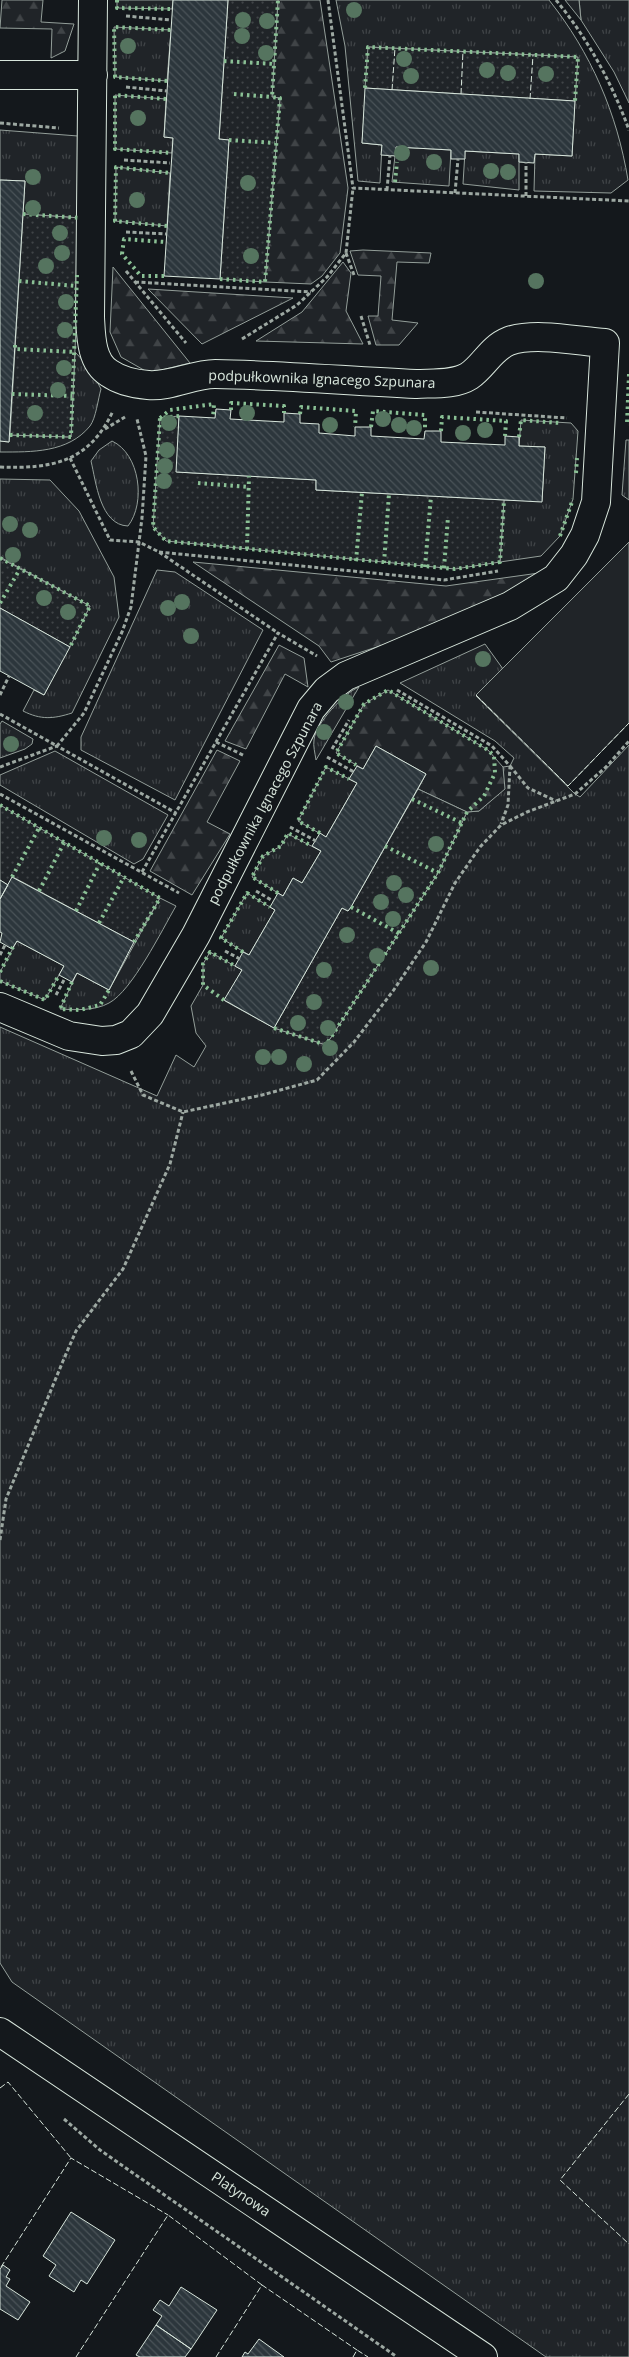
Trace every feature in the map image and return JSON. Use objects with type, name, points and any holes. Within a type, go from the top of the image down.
[{"type":"street","points":[[93,0],[90,318],[92,343],[97,360],[107,373],[127,382]]},
{"type":"street","points":[[0,76],[93,75]]},
{"type":"street","name":"podpułkownika Ignacego Szpunara","points":[[116,1040],[131,1034],[150,1014],[210,909],[311,709],[334,683],[372,664],[510,606],[556,578],[574,554],[585,536],[596,502],[605,343],[528,337],[509,342],[491,353],[468,376],[445,382],[416,384],[213,374],[170,383],[149,385],[127,382]]},
{"type":"street","points":[[0,1007],[69,1036],[92,1040],[116,1040]]},
{"type":"street","name":"Platynowa","points":[[0,2032],[483,2357]]},
{"type":"path","points":[[328,0],[353,188],[346,253],[354,275]]},
{"type":"path","points":[[556,0],[576,24],[615,92],[629,130]]},
{"type":"path","points":[[119,16],[171,20]]},
{"type":"path","points":[[120,87],[167,91]]},
{"type":"path","points":[[387,190],[390,156]]},
{"type":"path","points":[[455,193],[458,159]]},
{"type":"path","points":[[121,160],[170,163]]},
{"type":"path","points":[[526,162],[526,196]]},
{"type":"path","points":[[353,188],[629,202]]},
{"type":"path","points":[[91,230],[213,374]]},
{"type":"path","points":[[120,232],[166,234]]},
{"type":"path","points":[[239,341],[298,305],[346,253]]},
{"type":"path","points":[[135,282],[312,292]]},
{"type":"path","points":[[361,316],[370,345]]},
{"type":"path","points":[[0,768],[57,746],[84,713],[122,632],[131,607],[139,542],[146,456],[127,382]]},
{"type":"path","points":[[0,467],[46,466],[70,458],[89,447],[105,429],[127,382]]},
{"type":"path","points":[[105,429],[135,412]]},
{"type":"path","points":[[466,412],[575,418]]},
{"type":"path","points":[[70,458],[110,540],[139,542],[158,552],[278,633],[317,654]]},
{"type":"path","points":[[158,552],[444,580],[502,571]]},
{"type":"path","points":[[142,872],[278,633]]},
{"type":"path","points":[[372,664],[387,684],[492,746],[528,788],[556,801]]},
{"type":"path","points":[[0,694],[10,676]]},
{"type":"path","points":[[0,714],[176,813]]},
{"type":"path","points":[[116,1040],[143,1096],[183,1112],[262,1095],[317,1080],[354,1042],[393,991],[426,942],[456,883],[480,847],[501,825],[527,812],[575,794],[606,767],[629,740]]},
{"type":"path","points":[[216,742],[245,756]]},
{"type":"path","points":[[327,756],[354,772]]},
{"type":"path","points":[[501,825],[508,805],[510,766]]},
{"type":"path","points":[[0,794],[210,909]]},
{"type":"path","points":[[288,826],[316,841]]},
{"type":"path","points":[[252,888],[273,901]]},
{"type":"path","points":[[0,955],[6,945]]},
{"type":"path","points":[[0,1540],[6,1499],[63,1361],[76,1331],[123,1269],[170,1164],[183,1112]]},
{"type":"path","points":[[63,2118],[100,2150],[397,2357]]},
{"type":"green space","points":[[2,0],[43,0],[41,22],[74,24],[65,51],[51,58],[52,29],[0,28]]},
{"type":"green space","points":[[117,0],[173,0],[172,9],[117,8]]},
{"type":"green space","points":[[228,0],[278,0],[272,97],[280,98],[265,282],[220,279],[229,140],[219,139]]},
{"type":"green space","points":[[278,0],[320,0],[348,188],[340,253],[322,276],[311,284],[265,282],[280,98],[272,97]]},
{"type":"green space","points":[[336,0],[549,0],[578,41],[600,85],[617,131],[628,180],[611,193],[534,191],[535,154],[572,156],[577,57],[369,47],[362,143],[382,145],[380,183],[358,181],[345,46]]},
{"type":"green space","points":[[565,0],[579,0],[581,20]]},
{"type":"green space","points":[[579,0],[629,0],[629,103],[614,72],[581,20]]},
{"type":"green space","points":[[114,27],[171,30],[167,81],[115,77]]},
{"type":"green space","points":[[368,47],[578,57],[575,101],[365,88]]},
{"type":"green space","points":[[115,95],[166,99],[164,137],[173,138],[172,153],[115,149]]},
{"type":"green space","points":[[0,130],[78,136],[81,218],[23,214],[25,181],[0,180]]},
{"type":"green space","points":[[396,147],[451,150],[449,186],[392,182]]},
{"type":"green space","points":[[465,151],[519,154],[519,190],[463,184]]},
{"type":"green space","points":[[116,167],[170,173],[167,226],[115,221]]},
{"type":"green space","points":[[23,214],[81,218],[71,437],[10,435]]},
{"type":"green space","points":[[350,251],[431,253],[429,263],[397,262],[392,320],[418,323],[399,345],[376,345],[368,316],[378,316],[381,276],[358,275]]},
{"type":"green space","points":[[343,262],[351,273],[346,311],[363,344],[256,341],[302,312]]},
{"type":"green space","points":[[113,267],[190,363],[149,373],[121,357],[110,332]]},
{"type":"green space","points":[[148,289],[293,298],[202,344]]},
{"type":"green space","points":[[75,352],[90,368],[101,389],[90,426],[81,435],[60,446],[37,451],[0,452],[0,441],[9,442],[10,435],[71,437]]},
{"type":"green space","points":[[179,416],[177,472],[316,480],[316,490],[504,500],[500,562],[455,569],[166,541],[153,527],[160,418]]},
{"type":"green space","points":[[521,420],[571,423],[578,431],[573,499],[560,536],[541,556],[500,562],[504,500],[542,501],[545,447],[519,446]]},
{"type":"green space","points":[[626,440],[629,440],[629,500],[622,495]]},
{"type":"green space","points":[[112,441],[121,447],[129,457],[137,480],[137,505],[134,516],[128,526],[119,524],[105,511],[91,461],[99,450]]},
{"type":"green space","points":[[0,479],[50,480],[79,511],[114,577],[119,617],[72,713],[53,717],[41,717],[23,711],[34,690],[44,695],[90,606],[0,557]]},
{"type":"green space","points":[[629,542],[629,723],[568,786],[476,695]]},
{"type":"green space","points":[[0,558],[90,606],[70,647],[0,608]]},
{"type":"green space","points":[[193,562],[446,586],[539,573],[515,590],[404,638],[331,662],[319,646]]},
{"type":"green space","points":[[157,570],[175,572],[263,630],[175,800],[81,750],[81,737]]},
{"type":"green space","points":[[485,644],[503,669],[476,696],[575,794],[580,797],[629,745],[629,2357],[546,2357],[12,1982],[0,1963],[0,1027],[157,1096],[176,1055],[194,1067],[206,1046],[196,1033],[191,1006],[203,985],[203,964],[210,952],[242,970],[225,1001],[274,1028],[326,1045],[438,873],[467,812],[479,811],[504,789],[503,767],[510,766],[514,758],[495,741],[400,683]]},
{"type":"green space","points":[[279,645],[304,658],[308,687],[285,674],[246,749],[225,741]]},
{"type":"green space","points":[[359,687],[316,760],[314,742],[319,726],[338,702]]},
{"type":"green space","points":[[388,690],[488,750],[503,767],[505,789],[479,811],[467,812],[418,789],[426,774],[376,746],[363,769],[336,753],[364,704]]},
{"type":"green space","points":[[2,721],[33,739],[32,744],[25,749],[0,758],[0,724]]},
{"type":"green space","points":[[217,750],[240,761],[207,822],[230,834],[192,895],[150,871]]},
{"type":"green space","points":[[55,751],[168,815],[143,859],[134,864],[0,785],[0,775]]},
{"type":"green space","points":[[326,767],[357,783],[326,837],[298,821]]},
{"type":"green space","points":[[418,789],[467,812],[438,873],[326,1045],[274,1028],[342,908],[348,911],[351,907]]},
{"type":"green space","points":[[0,805],[160,898],[134,942],[13,877],[8,885],[0,880]]},
{"type":"green space","points":[[288,834],[321,851],[302,883],[293,878],[283,896],[252,877],[263,856],[281,846]]},
{"type":"green space","points":[[247,893],[275,910],[249,955],[221,938]]},
{"type":"green space","points":[[160,898],[176,906],[137,973],[118,996],[103,1006],[72,1010],[60,1009],[77,973],[109,990]]},
{"type":"green space","points":[[17,941],[64,966],[45,1000],[0,981],[0,972]]},
{"type":"building","points":[[173,0],[228,0],[219,139],[229,140],[220,279],[164,276],[173,138],[164,137]]},
{"type":"building","points":[[365,88],[575,101],[572,156],[535,154],[534,163],[519,162],[519,154],[465,151],[465,159],[451,159],[451,150],[396,147],[396,156],[381,155],[382,145],[362,143]]},
{"type":"building","points":[[0,180],[25,181],[9,442],[0,441]]},
{"type":"building","points":[[216,409],[231,410],[230,419],[284,422],[284,413],[300,414],[300,423],[319,424],[319,433],[355,436],[355,427],[371,427],[371,436],[424,439],[425,431],[441,431],[441,442],[505,445],[505,436],[519,437],[519,446],[545,447],[542,502],[316,490],[316,480],[176,472],[179,416],[215,418]]},
{"type":"building","points":[[0,608],[70,647],[44,695],[0,671]]},
{"type":"building","points":[[376,746],[426,774],[351,907],[348,911],[342,908],[274,1028],[224,1000],[242,970],[235,966],[243,952],[249,955],[275,910],[270,907],[278,893],[283,896],[293,878],[302,883],[321,851],[312,846],[320,833],[326,837],[357,783],[349,779],[357,766],[363,769]]},
{"type":"building","points":[[12,877],[134,942],[109,990],[77,973],[72,982],[59,975],[64,966],[17,941],[12,949],[0,942],[2,933],[0,932],[0,899]]},
{"type":"building","points":[[0,880],[8,885],[0,899]]},
{"type":"building","points":[[71,2212],[115,2240],[87,2284],[81,2280],[74,2292],[49,2276],[56,2265],[43,2256]]},
{"type":"building","points":[[3,2265],[10,2270],[6,2277],[10,2279],[6,2286],[30,2302],[18,2320],[0,2309],[0,2269]]},
{"type":"building","points":[[181,2287],[217,2310],[191,2349],[156,2325],[162,2316],[153,2310],[160,2300],[169,2306]]},
{"type":"building","points":[[156,2325],[191,2349],[185,2357],[140,2357],[136,2355]]},
{"type":"building","points":[[259,2339],[284,2357],[242,2357],[245,2352],[248,2354]]},
{"type":"hedge","points":[[117,0],[117,8],[172,9]]},
{"type":"hedge","points":[[220,279],[265,282],[280,98],[272,97],[278,0]]},
{"type":"hedge","points":[[167,81],[115,77],[114,27],[171,30]]},
{"type":"hedge","points":[[365,88],[368,47],[578,57],[575,101]]},
{"type":"hedge","points":[[224,61],[274,64]]},
{"type":"hedge","points":[[234,94],[272,97]]},
{"type":"hedge","points":[[166,99],[115,95],[115,149],[172,153]]},
{"type":"hedge","points":[[229,140],[275,143]]},
{"type":"hedge","points":[[395,182],[397,162]]},
{"type":"hedge","points":[[167,226],[115,221],[116,167],[170,173]]},
{"type":"hedge","points":[[23,214],[81,218]]},
{"type":"hedge","points":[[164,276],[141,276],[122,254],[124,239],[165,242]]},
{"type":"hedge","points":[[10,435],[71,437],[77,275]]},
{"type":"hedge","points":[[19,281],[76,286]]},
{"type":"hedge","points":[[15,345],[15,349],[75,351]]},
{"type":"hedge","points":[[629,374],[627,424],[629,424]]},
{"type":"hedge","points":[[12,394],[72,396]]},
{"type":"hedge","points":[[231,410],[231,403],[284,406],[284,413]]},
{"type":"hedge","points":[[160,418],[170,410],[214,404],[213,418]]},
{"type":"hedge","points":[[300,414],[301,407],[356,411],[355,427]]},
{"type":"hedge","points":[[371,427],[373,411],[425,415],[425,431]]},
{"type":"hedge","points":[[179,416],[160,418],[153,527],[166,541],[455,569],[500,562],[504,500]]},
{"type":"hedge","points":[[441,431],[442,417],[506,421],[505,436]]},
{"type":"hedge","points":[[519,437],[521,420],[560,423]]},
{"type":"hedge","points":[[576,473],[577,458]]},
{"type":"hedge","points":[[247,549],[249,476]]},
{"type":"hedge","points":[[198,483],[249,487]]},
{"type":"hedge","points":[[356,561],[362,492]]},
{"type":"hedge","points":[[384,563],[389,494]]},
{"type":"hedge","points":[[425,567],[431,496]]},
{"type":"hedge","points":[[560,536],[573,499]]},
{"type":"hedge","points":[[444,568],[448,517]]},
{"type":"hedge","points":[[0,558],[90,606],[70,647]]},
{"type":"hedge","points":[[0,603],[20,569]]},
{"type":"hedge","points":[[274,1028],[326,1045],[438,873],[467,812],[484,796],[495,773],[494,756],[488,750],[388,690],[364,704],[336,753],[356,765]]},
{"type":"hedge","points":[[320,833],[298,821],[326,767],[349,779]]},
{"type":"hedge","points":[[412,799],[462,823]]},
{"type":"hedge","points":[[0,805],[160,898],[134,942]]},
{"type":"hedge","points":[[12,877],[39,828]]},
{"type":"hedge","points":[[278,893],[252,877],[263,856],[281,846],[288,833],[312,846]]},
{"type":"hedge","points":[[39,891],[64,843]]},
{"type":"hedge","points":[[385,846],[438,873]]},
{"type":"hedge","points":[[76,911],[100,863]]},
{"type":"hedge","points":[[99,923],[124,877]]},
{"type":"hedge","points":[[243,952],[221,938],[247,893],[270,907]]},
{"type":"hedge","points":[[351,907],[400,934]]},
{"type":"hedge","points":[[0,972],[13,947]]},
{"type":"hedge","points":[[224,1000],[203,985],[203,964],[210,952],[235,966]]},
{"type":"hedge","points":[[0,981],[45,1000],[59,975]]},
{"type":"hedge","points":[[72,982],[60,1009],[80,1010],[100,1005],[109,990]]},
{"type":"fence","points":[[392,90],[395,48]]},
{"type":"fence","points":[[461,94],[463,51]]},
{"type":"fence","points":[[530,99],[533,55]]},
{"type":"fence","points":[[476,695],[568,786],[629,723]]},
{"type":"fence","points":[[0,2088],[8,2082],[71,2158]]},
{"type":"fence","points":[[629,2094],[560,2180],[629,2244]]},
{"type":"fence","points":[[1,2267],[71,2158],[168,2215]]},
{"type":"fence","points":[[76,2357],[168,2215],[262,2285]]},
{"type":"fence","points":[[216,2357],[262,2285],[357,2350]]},
{"type":"fence","points":[[353,2357],[357,2350],[368,2357]]}]
